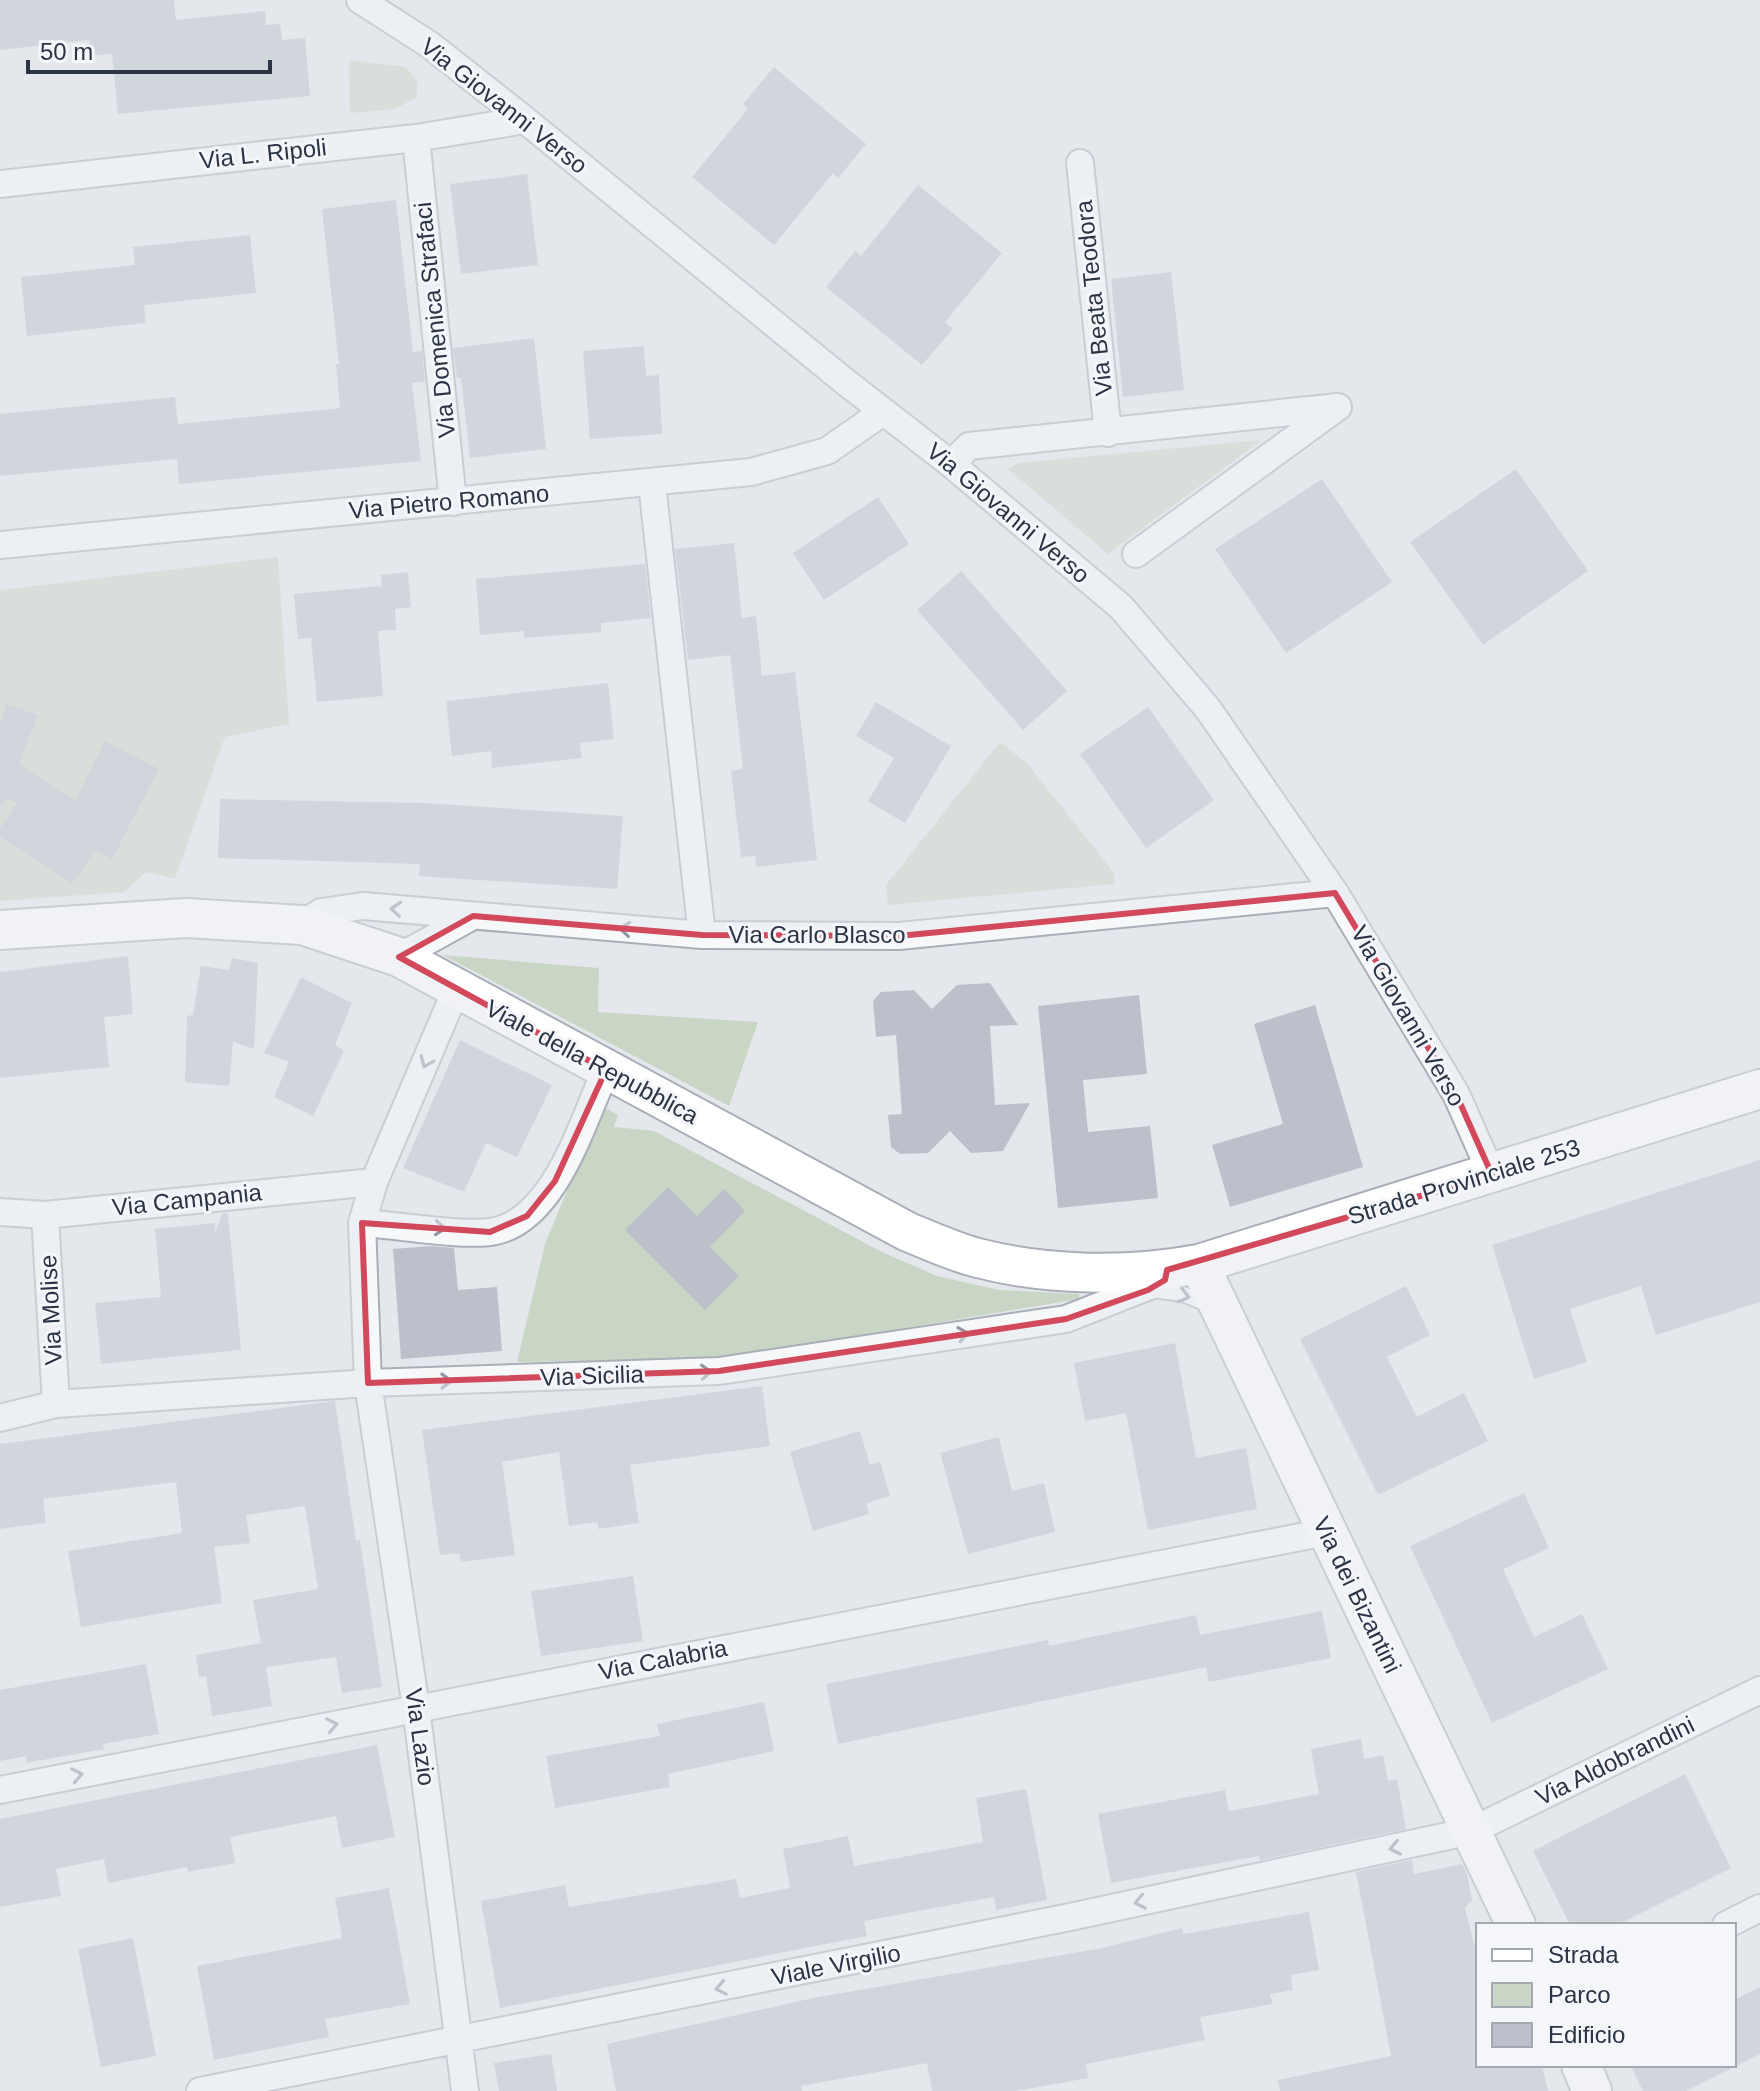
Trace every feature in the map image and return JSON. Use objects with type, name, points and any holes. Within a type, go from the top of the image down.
[{"type":"main road","name":"Viale della Repubblica","points":[[0,930],[186,918],[302,925],[399,957],[908,1232],[976,1258],[1033,1270],[1171,1275]]},
{"type":"main road","name":"Strada Provinciale 253","points":[[1171,1275],[1760,1089]]},
{"type":"main road","name":"Via dei Bizantini","points":[[1171,1275],[1219,1309],[1515,1923]]},
{"type":"main road","points":[[1582,2067],[1592,2091]]},
{"type":"street","name":"Via Giovanni Verso","points":[[360,0],[430,45],[525,120],[951,464],[1121,607],[1208,709],[1335,893],[1456,1094],[1492,1175]]},
{"type":"street","name":"Via L. Ripoli","points":[[0,184],[416,138],[525,120]]},
{"type":"street","name":"Via Domenica Strafaci","points":[[416,138],[453,502]]},
{"type":"street","name":"Via Beata Teodora","points":[[1080,163],[1108,433]]},
{"type":"street","points":[[951,464],[969,446],[1338,407],[1136,554]]},
{"type":"street","name":"Via Pietro Romano","points":[[0,545],[751,472],[827,451],[883,412]]},
{"type":"street","points":[[652,484],[702,935]]},
{"type":"street","name":"Via Carlo Blasco","points":[[302,925],[321,912],[363,906],[702,935],[899,936],[1335,893]]},
{"type":"street","points":[[399,957],[473,916]]},
{"type":"street","name":"Via Lazio","points":[[456,990],[374,1182],[362,1223],[368,1383],[416,1708],[465,2091]]},
{"type":"street","points":[[362,1223],[490,1232],[527,1216],[543,1201],[555,1181],[606,1070]]},
{"type":"street","name":"Via Campania","points":[[0,1212],[45,1215],[374,1182]]},
{"type":"street","name":"Via Molise","points":[[45,1215],[56,1404]]},
{"type":"street","name":"Via Sicilia","points":[[0,1418],[56,1404],[368,1383],[719,1371],[1066,1319],[1171,1275]]},
{"type":"street","name":"Via Calabria","points":[[0,1790],[1326,1532]]},
{"type":"street","name":"Via Aldobrandini","points":[[1471,1831],[1760,1690]]},
{"type":"street","name":"Viale Virgilio","points":[[200,2091],[459,2042],[1471,1831]]},
{"type":"street","points":[[1730,1923],[1760,1908]]},
{"type":"lane","points":[[1171,1275],[1183,1294],[1219,1309]]},
{"type":"highlighted area","points":[[1335,893],[1456,1094],[1492,1175],[1167,1270],[1165,1280],[1148,1290],[1066,1319],[719,1371],[368,1383],[362,1223],[490,1232],[527,1216],[555,1181],[606,1070],[399,957],[473,916],[702,935],[899,936]]},
{"type":"green space","points":[[349,60],[406,67],[418,83],[416,97],[396,109],[350,113]]},
{"type":"green space","points":[[1262,440],[1108,554],[1008,469],[1018,463]]},
{"type":"green space","points":[[278,557],[289,724],[225,737],[175,879],[146,872],[124,892],[0,901],[0,590]]},
{"type":"green space","points":[[1000,742],[1027,763],[1114,873],[1115,884],[888,905],[886,885]]},
{"type":"green space","points":[[443,955],[599,968],[598,1012],[758,1022],[729,1106]]},
{"type":"green space","points":[[602,1106],[618,1115],[614,1127],[654,1131],[882,1252],[937,1276],[999,1290],[1079,1294],[1079,1299],[719,1359],[517,1362],[545,1244]]},
{"type":"building","points":[[0,0],[174,0],[176,20],[265,11],[266,25],[280,24],[282,40],[305,38],[310,96],[118,114],[112,54],[90,56],[89,40],[0,50]]},
{"type":"building","points":[[774,67],[866,144],[838,178],[833,173],[774,245],[692,177],[748,109],[743,104]]},
{"type":"building","points":[[527,174],[538,265],[461,274],[450,184]]},
{"type":"building","points":[[918,185],[1002,253],[945,322],[953,329],[922,365],[826,287],[855,251],[861,256]]},
{"type":"building","points":[[396,200],[413,352],[422,351],[425,382],[412,383],[421,461],[179,484],[177,459],[0,476],[0,414],[175,397],[178,424],[340,408],[336,364],[339,364],[322,209]]},
{"type":"building","points":[[250,235],[256,293],[144,305],[146,323],[27,336],[21,277],[135,265],[133,247]]},
{"type":"building","points":[[1171,272],[1184,390],[1123,397],[1111,279]]},
{"type":"building","points":[[534,338],[546,449],[470,458],[461,378],[457,378],[453,348]]},
{"type":"building","points":[[644,346],[646,376],[659,375],[662,434],[590,439],[583,351]]},
{"type":"building","points":[[1516,469],[1588,571],[1483,645],[1410,542]]},
{"type":"building","points":[[1322,479],[1392,582],[1286,653],[1215,549]]},
{"type":"building","points":[[878,497],[909,544],[824,600],[793,553]]},
{"type":"building","points":[[734,543],[742,618],[756,616],[762,676],[795,672],[817,860],[756,867],[755,856],[741,857],[731,771],[743,769],[730,655],[688,660],[675,549]]},
{"type":"building","points":[[645,564],[651,618],[601,623],[601,632],[524,638],[524,631],[480,635],[476,579]]},
{"type":"building","points":[[961,571],[1067,691],[1023,730],[917,610]]},
{"type":"building","points":[[408,572],[411,607],[395,609],[396,630],[378,631],[383,696],[317,702],[311,638],[298,639],[294,594],[382,586],[381,575]]},
{"type":"building","points":[[608,683],[614,739],[580,743],[582,758],[492,768],[491,751],[452,756],[446,701]]},
{"type":"building","points":[[876,702],[951,746],[905,823],[868,801],[894,758],[856,736]]},
{"type":"building","points":[[7,704],[38,715],[19,764],[75,800],[105,741],[159,769],[112,859],[96,851],[72,883],[0,837],[0,828],[17,803],[6,799],[0,808],[0,724]]},
{"type":"building","points":[[1148,707],[1214,800],[1146,848],[1080,754]]},
{"type":"building","points":[[220,799],[424,803],[623,816],[617,889],[419,876],[420,864],[218,858]]},
{"type":"building","points":[[128,956],[133,1014],[104,1017],[109,1067],[0,1078],[0,972]]},
{"type":"building","points":[[232,958],[258,963],[254,1049],[233,1042],[229,1086],[185,1082],[187,1016],[193,1015],[201,966],[229,970]]},
{"type":"building","points":[[301,977],[352,1003],[335,1045],[344,1051],[313,1116],[274,1097],[289,1062],[264,1053]]},
{"type":"building","points":[[990,983],[1018,1025],[990,1026],[995,1105],[1030,1103],[1003,1151],[971,1153],[950,1131],[928,1153],[900,1154],[891,1147],[888,1115],[902,1114],[896,1035],[876,1037],[873,1001],[881,992],[914,990],[932,1009],[957,985]]},
{"type":"building","points":[[1139,995],[1147,1074],[1083,1080],[1088,1132],[1150,1126],[1158,1198],[1058,1208],[1038,1006]]},
{"type":"building","points":[[1315,1005],[1363,1167],[1230,1207],[1212,1145],[1283,1124],[1254,1024]]},
{"type":"building","points":[[460,1040],[552,1085],[517,1157],[486,1143],[464,1192],[403,1168]]},
{"type":"building","points":[[1760,1160],[1760,1302],[1656,1335],[1641,1286],[1570,1309],[1587,1362],[1534,1379],[1492,1245]]},
{"type":"building","points":[[668,1187],[697,1216],[724,1189],[745,1211],[710,1247],[739,1276],[705,1310],[625,1230]]},
{"type":"building","points":[[223,1213],[228,1213],[241,1350],[101,1364],[95,1303],[161,1297],[155,1229],[215,1223],[214,1234]]},
{"type":"building","points":[[454,1248],[458,1290],[497,1287],[502,1351],[401,1359],[393,1249]]},
{"type":"building","points":[[1406,1286],[1430,1335],[1387,1357],[1417,1417],[1464,1393],[1488,1441],[1378,1495],[1300,1339]]},
{"type":"building","points":[[1175,1343],[1196,1458],[1246,1448],[1257,1509],[1148,1530],[1126,1413],[1085,1421],[1074,1363]]},
{"type":"building","points":[[762,1386],[770,1446],[630,1465],[639,1523],[598,1529],[598,1522],[569,1526],[559,1452],[502,1462],[515,1555],[461,1562],[459,1553],[440,1555],[422,1430]]},
{"type":"building","points":[[335,1401],[382,1687],[342,1693],[336,1657],[266,1667],[272,1706],[212,1716],[206,1676],[199,1677],[196,1655],[261,1643],[253,1600],[318,1589],[305,1506],[246,1515],[250,1543],[214,1547],[222,1603],[81,1627],[68,1551],[182,1533],[176,1482],[43,1499],[46,1523],[0,1529],[0,1444]]},
{"type":"building","points":[[860,1431],[870,1465],[880,1461],[890,1496],[866,1503],[869,1514],[813,1531],[790,1452]]},
{"type":"building","points":[[999,1437],[1012,1491],[1044,1483],[1055,1532],[968,1554],[940,1453]]},
{"type":"building","points":[[1524,1493],[1549,1548],[1503,1569],[1534,1637],[1582,1614],[1608,1669],[1492,1723],[1410,1546]]},
{"type":"building","points":[[633,1576],[643,1641],[541,1656],[531,1591]]},
{"type":"building","points":[[1322,1611],[1331,1658],[1209,1682],[1206,1667],[838,1744],[826,1684],[1048,1640],[1049,1646],[1196,1615],[1200,1635]]},
{"type":"building","points":[[146,1664],[159,1734],[103,1744],[104,1749],[26,1763],[26,1756],[0,1761],[0,1690]]},
{"type":"building","points":[[764,1702],[774,1751],[668,1774],[670,1787],[555,1808],[546,1756],[660,1736],[657,1724]]},
{"type":"building","points":[[1361,1739],[1364,1759],[1383,1755],[1388,1781],[1397,1779],[1406,1829],[1260,1860],[1259,1856],[1111,1883],[1098,1814],[1225,1790],[1229,1811],[1319,1794],[1311,1749]]},
{"type":"building","points":[[377,1745],[395,1837],[342,1848],[336,1816],[230,1837],[235,1863],[188,1872],[187,1867],[108,1883],[104,1859],[56,1869],[61,1896],[0,1907],[0,1819]]},
{"type":"building","points":[[1685,1774],[1731,1868],[1621,1923],[1569,1923],[1533,1851]]},
{"type":"building","points":[[1026,1789],[1047,1900],[996,1910],[994,1897],[864,1921],[867,1936],[500,2008],[481,1901],[565,1885],[569,1907],[736,1879],[740,1898],[790,1888],[783,1849],[848,1836],[854,1866],[983,1842],[976,1798]]},
{"type":"building","points":[[1412,1860],[1414,1874],[1462,1864],[1472,1900],[1465,1908],[1476,1944],[1476,2067],[1542,2067],[1548,2091],[1280,2091],[1278,2080],[1391,2056],[1356,1872]]},
{"type":"building","points":[[389,1888],[410,2004],[325,2019],[329,2037],[214,2060],[197,1966],[342,1938],[335,1898]]},
{"type":"building","points":[[1309,1912],[1319,1970],[1291,1975],[1293,1990],[1270,1994],[1273,2004],[1200,2017],[1205,2040],[1086,2064],[1088,2078],[1016,2091],[932,2091],[927,2063],[801,2086],[802,2091],[616,2091],[607,2044],[813,1998],[1102,1948],[1182,1928],[1183,1934]]},
{"type":"building","points":[[133,1938],[156,2056],[101,2067],[78,1949]]},
{"type":"building","points":[[1760,1987],[1760,2054],[1736,2066],[1736,1999]]},
{"type":"building","points":[[551,2054],[557,2091],[499,2091],[494,2063]]},
{"type":"building","points":[[1631,2067],[1734,2067],[1686,2091],[1643,2091]]}]
